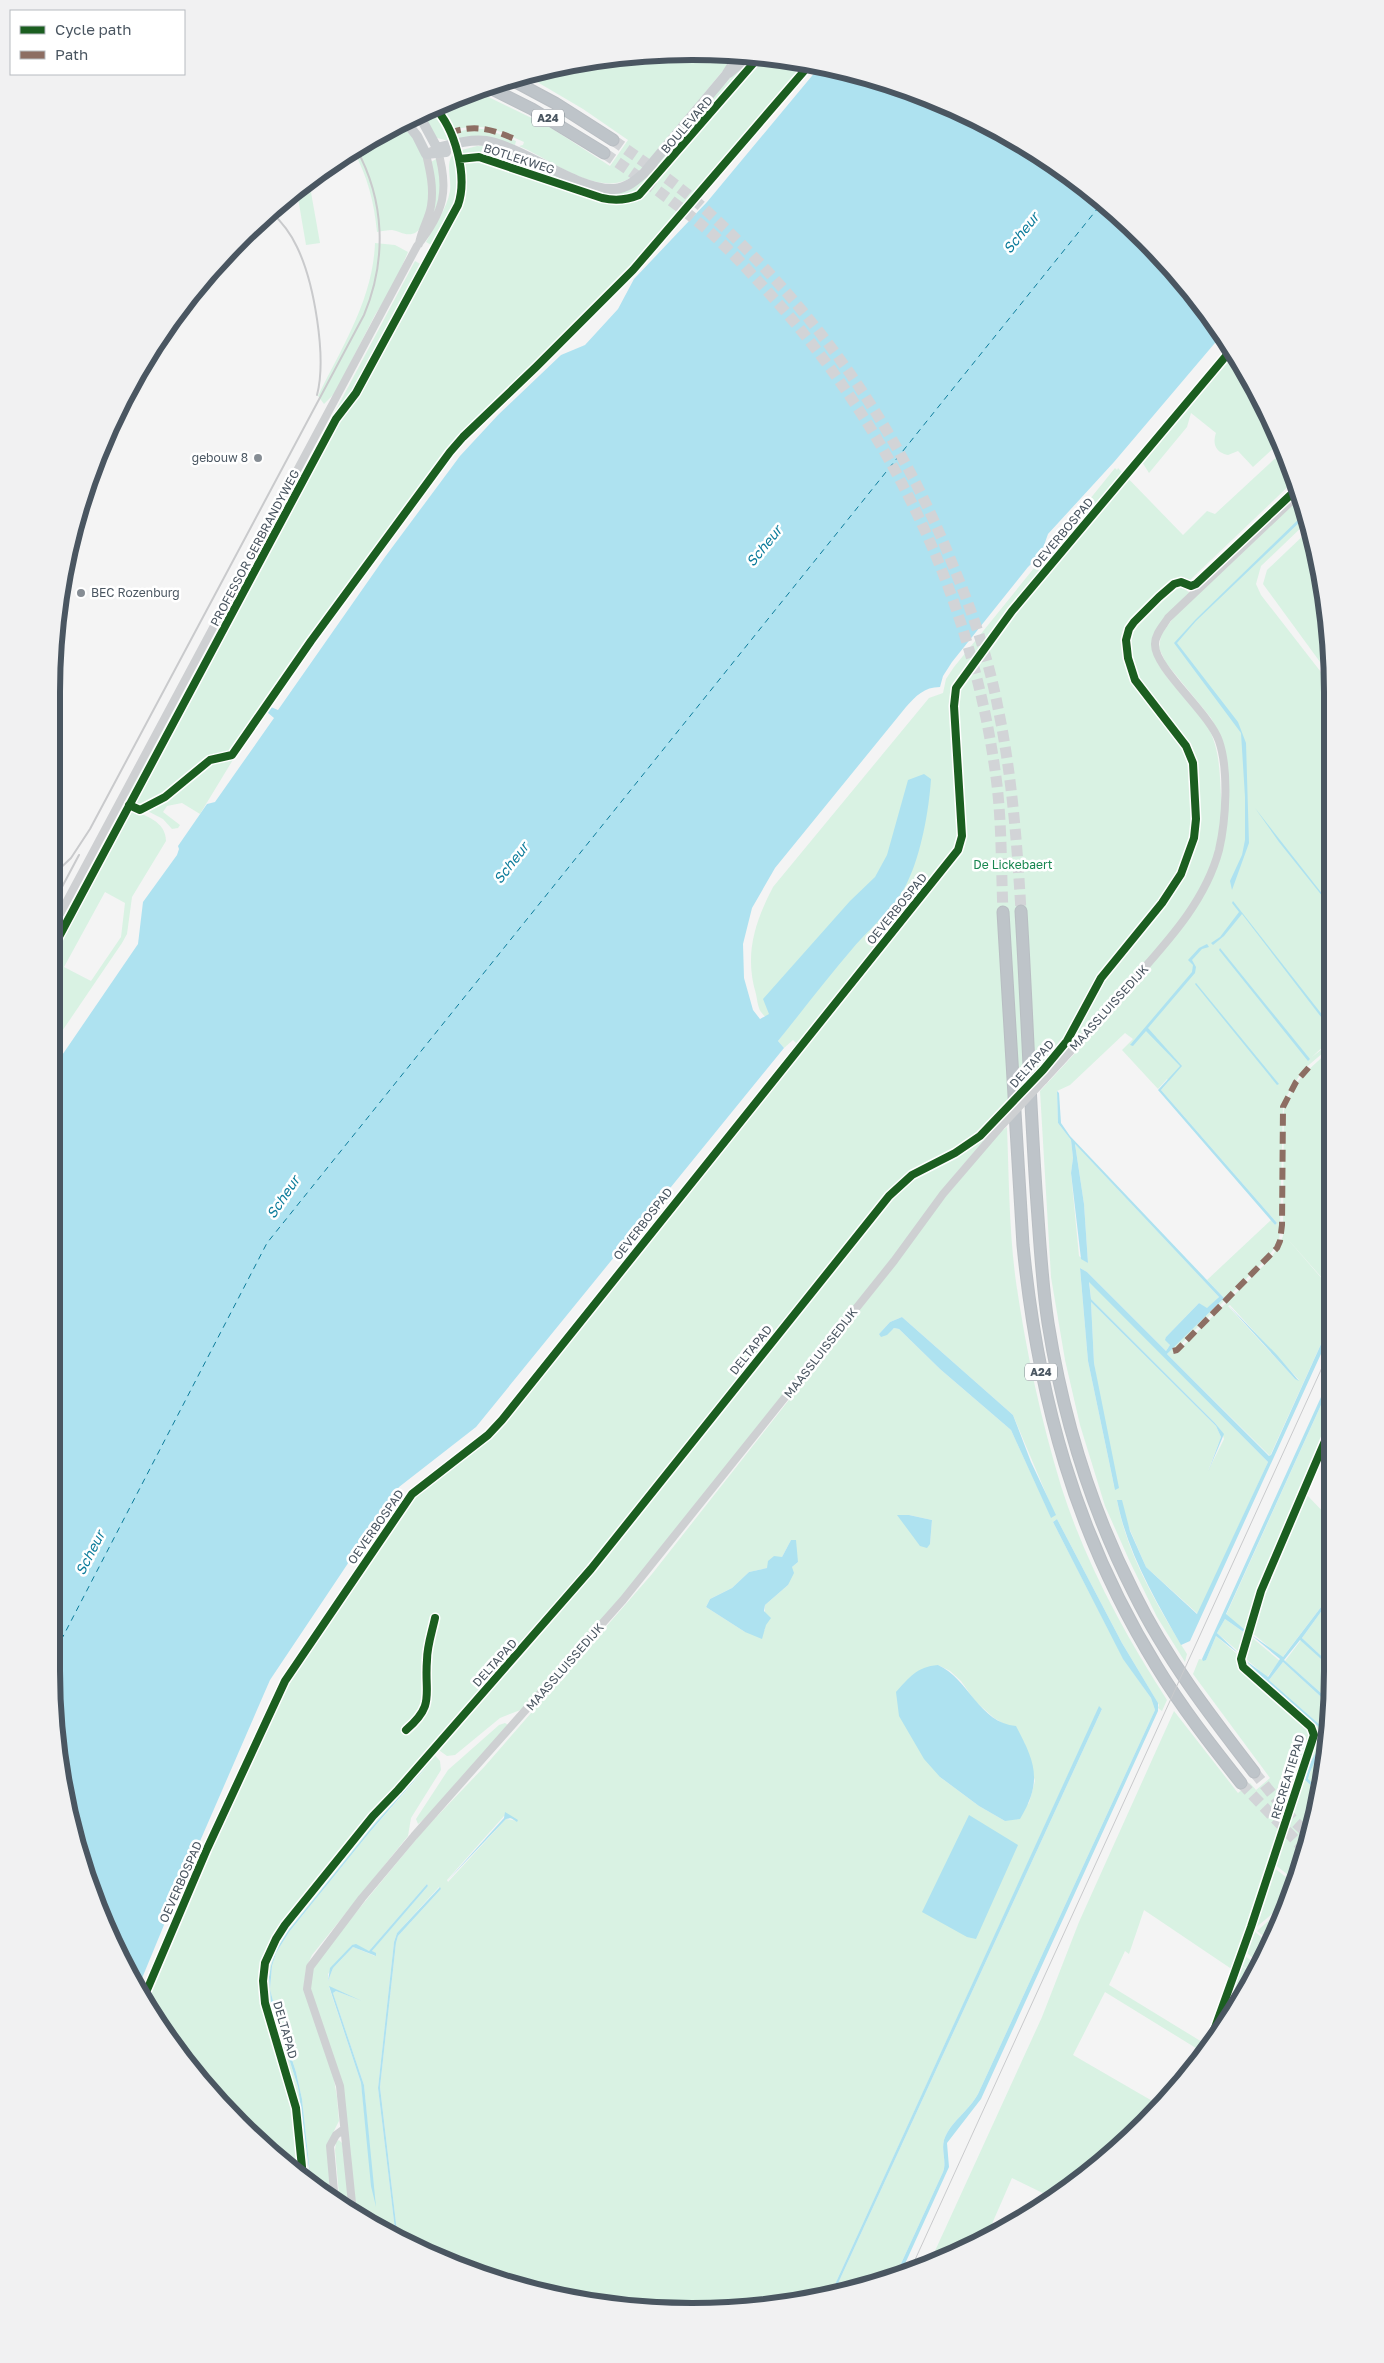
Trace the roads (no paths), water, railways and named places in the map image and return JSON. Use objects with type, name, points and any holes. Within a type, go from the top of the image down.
[{"type":"highway","name":"A24","points":[[520,84],[555,103],[613,140]]},
{"type":"highway","name":"A24","points":[[497,92],[540,113],[604,153]]},
{"type":"highway","name":"A24","points":[[1021,911],[1043,1279],[1054,1356],[1070,1426],[1093,1499],[1137,1599],[1171,1660],[1254,1772]]},
{"type":"highway","name":"A24","points":[[1004,912],[1026,1279],[1036,1351],[1062,1454],[1095,1546],[1145,1648],[1186,1711],[1241,1783]]},
{"type":"main road","name":"BOULEVARD","points":[[624,187],[634,182],[644,173],[726,75],[735,61]]},
{"type":"main road","name":"BOULEVARD","points":[[726,75],[743,62]]},
{"type":"main road","points":[[422,120],[438,151]]},
{"type":"main road","points":[[409,126],[417,136],[426,154]]},
{"type":"main road","name":"BOTLEKWEG","points":[[426,154],[460,142],[494,143],[572,178],[604,188],[624,187]]},
{"type":"street","name":"PROFESSOR GERBRANDYWEG","points":[[60,914],[419,244],[436,218],[445,191],[443,169],[438,151]]},
{"type":"street","name":"PROFESSOR GERBRANDYWEG","points":[[419,244],[420,233],[431,207],[432,181],[426,154]]},
{"type":"street","name":"MAASSLUISSEDIJK","points":[[352,2203],[340,2086],[307,1989],[310,1967],[318,1953],[414,1836],[623,1600],[888,1268],[943,1194],[1003,1124],[1165,944],[1194,905],[1214,866],[1220,845],[1225,810],[1223,755],[1220,742],[1209,721],[1158,657],[1155,644],[1160,629],[1168,618],[1293,500]]},
{"type":"street","points":[[334,2191],[330,2146],[336,2134],[344,2129]]},
{"type":"water","name":"Scheur","points":[[815,72],[856,82],[934,108],[972,125],[1043,167],[1077,191],[1139,245],[1167,275],[1217,341],[1114,462],[1048,534],[1041,554],[1028,567],[952,662],[943,676],[940,687],[925,690],[906,707],[775,868],[752,908],[743,944],[744,978],[753,1010],[760,1019],[769,1014],[763,999],[850,901],[875,877],[887,855],[908,780],[924,774],[931,779],[920,846],[912,872],[896,901],[824,982],[778,1041],[784,1048],[476,1427],[399,1487],[270,1680],[141,1980],[125,1951],[108,1913],[82,1835],[65,1753],[61,1712],[60,1058],[138,944],[143,902],[177,855],[178,846],[207,804],[215,802],[274,718],[267,712],[271,707],[278,710],[385,557],[460,456],[498,415],[561,355],[585,345],[618,309],[634,279],[707,202]]},
{"type":"water","points":[[1299,519],[1300,522],[1196,621],[1177,643],[1238,722],[1246,743],[1249,843],[1232,890],[1230,881],[1242,855],[1245,840],[1245,797],[1241,733],[1174,643],[1196,619]]},
{"type":"water","points":[[1255,808],[1324,898],[1279,842]]},
{"type":"water","points":[[1233,901],[1324,1017],[1324,1021],[1242,914],[1224,936],[1213,945],[1211,943],[1220,937],[1239,912],[1232,903]]},
{"type":"water","points":[[1207,944],[1209,947],[1202,949],[1192,960],[1196,967],[1195,973],[1148,1028],[1182,1066],[1161,1090],[1277,1223],[1275,1225],[1158,1090],[1180,1066],[1146,1031],[1133,1046],[1130,1045],[1192,972],[1193,965],[1188,960],[1199,948]]},
{"type":"water","points":[[1220,948],[1310,1059],[1308,1061],[1219,950]]},
{"type":"water","points":[[1196,983],[1279,1084],[1277,1085]]},
{"type":"water","points":[[1057,1091],[1059,1093],[1061,1123],[1070,1136],[1224,1298],[1167,1354],[1269,1456],[1324,1338],[1324,1347],[1190,1641],[1181,1645],[1152,1593],[1135,1557],[1117,1500],[1122,1500],[1130,1531],[1146,1567],[1197,1614],[1268,1462],[1089,1282],[1091,1299],[1224,1434],[1208,1472],[1221,1437],[1216,1426],[1091,1302],[1094,1363],[1119,1488],[1115,1490],[1088,1361],[1080,1268],[1087,1272],[1166,1351],[1170,1345],[1165,1340],[1166,1337],[1199,1303],[1207,1308],[1219,1297],[1075,1144],[1084,1204],[1088,1263],[1081,1259],[1071,1173],[1073,1158],[1071,1140],[1058,1123]]},
{"type":"water","points":[[1228,1305],[1277,1355],[1299,1381],[1295,1379]]},
{"type":"water","points":[[902,1317],[1013,1415],[1031,1462],[1056,1515],[1051,1518],[1011,1430],[940,1369],[899,1329],[894,1328],[887,1335],[881,1337],[879,1334],[890,1322]]},
{"type":"water","points":[[1324,1390],[1324,1398],[1226,1614],[1245,1630],[1245,1633],[1225,1619],[1217,1633],[1239,1654],[1216,1636],[1206,1660],[1203,1661],[1202,1659]]},
{"type":"water","points":[[897,1515],[909,1515],[932,1520],[930,1544],[927,1548],[920,1546]]},
{"type":"water","points":[[1057,1519],[1122,1643],[1158,1703],[1158,1711],[981,2099],[947,2143],[949,2167],[904,2266],[899,2267],[943,2172],[944,2140],[955,2122],[978,2094],[1155,1710],[1151,1698],[1123,1659],[1053,1522]]},
{"type":"water","points":[[791,1540],[796,1540],[798,1562],[792,1567],[794,1573],[788,1585],[765,1605],[764,1611],[771,1618],[766,1625],[762,1639],[745,1632],[706,1607],[710,1599],[732,1588],[749,1572],[767,1568],[768,1561],[774,1556],[782,1557]]},
{"type":"water","points":[[1324,1603],[1324,1608],[1302,1638],[1324,1658],[1324,1662],[1300,1640],[1284,1660],[1323,1695],[1323,1699],[1283,1662],[1269,1680],[1322,1726],[1321,1729],[1269,1684],[1245,1660],[1268,1677],[1280,1659],[1250,1634],[1283,1657]]},
{"type":"water","points":[[938,1665],[958,1680],[983,1709],[993,1717],[1003,1723],[1016,1726],[1028,1750],[1034,1772],[1032,1794],[1020,1819],[1005,1821],[979,1806],[940,1777],[924,1759],[899,1716],[896,1692],[919,1670]]},
{"type":"water","points":[[1099,1706],[1102,1709],[837,2286],[834,2286]]},
{"type":"water","points":[[1320,1747],[1319,1754],[1308,1779],[1314,1784],[1313,1787],[1305,1780],[1310,1763]]},
{"type":"water","points":[[433,1759],[369,1833],[289,1932],[276,1953],[272,1966],[270,1989],[296,2072],[302,2099],[310,2174],[298,2087],[271,2002],[269,1977],[276,1950],[288,1931],[372,1827]]},
{"type":"water","points":[[505,1812],[518,1820],[517,1822],[511,1818],[506,1819],[447,1881],[504,1818]]},
{"type":"water","points":[[969,1815],[1018,1845],[976,1939],[967,1937],[922,1912]]},
{"type":"water","points":[[427,1884],[428,1886],[372,1951],[376,1953],[376,1956],[353,1947],[333,1968],[328,1981],[330,1968],[352,1945],[356,1944],[369,1951]]},
{"type":"water","points":[[440,1887],[441,1889],[398,1936],[396,1943],[380,2087],[397,2230],[395,2228],[378,2088],[394,1942],[397,1933]]},
{"type":"water","points":[[329,1986],[362,2001],[336,1991],[333,1993],[364,2085],[376,2207],[371,2186],[361,2083]]},
{"type":"tunnel","points":[[613,140],[662,174],[697,202],[748,251],[786,292],[821,334],[853,378],[883,424],[910,471],[963,589],[990,673],[1003,733],[1010,784],[1016,835],[1021,911]]},
{"type":"tunnel","points":[[604,153],[652,186],[708,230],[768,292],[812,344],[852,399],[887,457],[919,517],[945,580],[967,644],[984,710],[998,794],[1003,912]]},
{"type":"tunnel","points":[[1254,1772],[1303,1830]]},
{"type":"tunnel","points":[[1241,1783],[1299,1844]]},
{"type":"tram line","points":[[914,2262],[1324,1363]]},
{"type":"railway","points":[[60,868],[71,858],[90,829],[364,315],[377,273],[380,231],[373,189],[360,155]]},
{"type":"railway","points":[[276,217],[295,242],[309,280],[320,341],[320,379],[317,395]]},
{"type":"railway","points":[[60,891],[79,855]]},
{"type":"place","name":"gebouw 8","points":[[258,458]]},
{"type":"place","name":"BEC Rozenburg","points":[[81,593]]},
{"type":"park label","name":"De Lickebaert","points":[[1013,865]]}]
